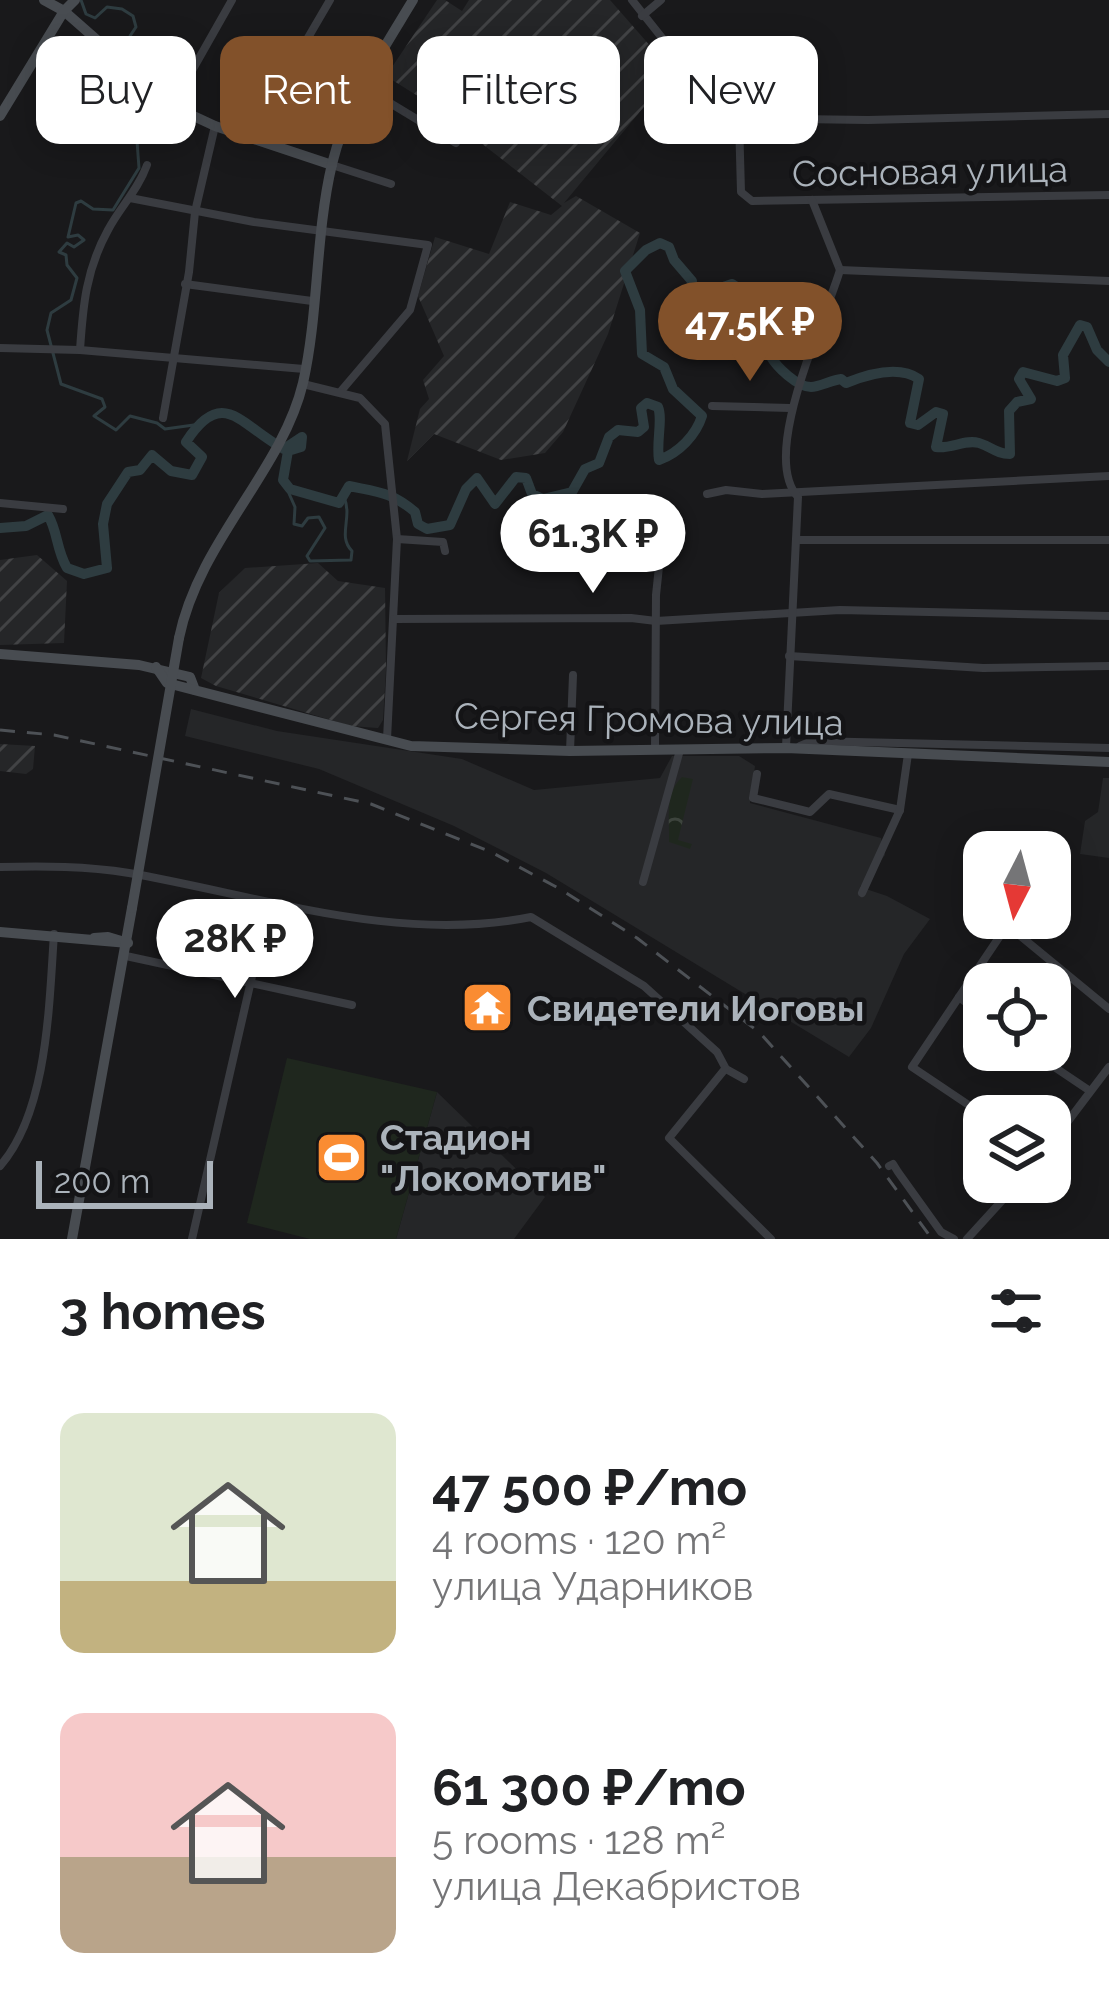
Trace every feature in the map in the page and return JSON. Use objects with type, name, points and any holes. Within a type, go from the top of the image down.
[{"type":"street","points":[[44,0],[91,36]]},
{"type":"street","points":[[0,116],[75,0]]},
{"type":"street","points":[[196,64],[232,0]]},
{"type":"street","points":[[309,36],[330,0]]},
{"type":"street","points":[[391,36],[413,0]]},
{"type":"street","points":[[632,0],[659,36]]},
{"type":"street","points":[[642,16],[661,0]]},
{"type":"street","points":[[818,118],[1109,114]]},
{"type":"street","points":[[196,117],[220,127]]},
{"type":"street","points":[[163,418],[195,212],[215,126]]},
{"type":"street","points":[[277,144],[391,184]]},
{"type":"street","points":[[73,1239],[179,638],[199,578],[282,434],[303,383],[321,232],[339,144]]},
{"type":"street","name":"Сосновая улица","points":[[740,144],[741,192],[752,201],[1109,195]]},
{"type":"street","points":[[80,350],[88,268],[147,165]]},
{"type":"street","points":[[130,198],[321,232],[428,245],[410,310],[341,391]]},
{"type":"street","points":[[812,200],[840,270],[790,408],[787,481],[798,497],[789,656],[790,748],[812,741],[1109,748]]},
{"type":"street","points":[[840,270],[1109,280]]},
{"type":"street","points":[[185,284],[312,301]]},
{"type":"street","points":[[0,348],[304,369]]},
{"type":"street","points":[[303,383],[360,398],[385,424],[397,539],[387,741]]},
{"type":"street","points":[[712,406],[790,408]]},
{"type":"street","points":[[706,494],[1109,476]]},
{"type":"street","points":[[0,503],[63,509]]},
{"type":"street","points":[[397,539],[443,542],[446,551]]},
{"type":"street","points":[[796,540],[1109,540]]},
{"type":"street","points":[[655,749],[660,557]]},
{"type":"street","points":[[394,619],[656,621],[839,610],[1109,616]]},
{"type":"street","name":"Сергея Громова улица","points":[[0,654],[156,667],[190,676],[195,690],[411,746],[570,751],[790,748],[1109,762]]},
{"type":"street","points":[[789,656],[983,668],[1109,666]]},
{"type":"street","points":[[570,751],[573,675]]},
{"type":"street","points":[[643,882],[680,748]]},
{"type":"street","points":[[862,893],[900,810],[908,754]]},
{"type":"street","points":[[757,774],[753,798],[810,812],[829,794],[900,810]]},
{"type":"street","points":[[0,867],[76,866],[380,923],[493,924],[531,917],[644,986],[717,1052],[725,1069],[744,1079]]},
{"type":"street","points":[[193,1239],[269,902]]},
{"type":"street","points":[[108,939],[122,931],[132,914]]},
{"type":"street","points":[[0,932],[108,939],[127,949],[352,1005]]},
{"type":"street","points":[[0,1166],[17,1146],[24,1128],[46,1035],[54,934]]},
{"type":"street","points":[[963,1101],[912,1067],[998,939]]},
{"type":"street","points":[[1029,939],[1109,1009]]},
{"type":"street","points":[[959,997],[963,1000]]},
{"type":"street","points":[[1071,1117],[1109,1067]]},
{"type":"street","points":[[725,1069],[669,1138],[771,1239]]},
{"type":"street","points":[[1060,1071],[1090,1091]]},
{"type":"street","points":[[889,1166],[941,1232],[954,1239]]},
{"type":"street","points":[[967,1239],[1000,1203]]},
{"type":"shaded area","points":[[437,0],[462,11],[469,0],[610,0],[644,39],[644,107],[620,136],[620,36],[417,36],[417,96],[393,80],[393,66]]},
{"type":"shaded area","points":[[482,144],[613,144],[564,203],[576,196],[640,233],[608,334],[563,432],[545,453],[501,460],[434,434],[407,461],[420,409],[429,399],[423,380],[444,356],[418,296],[435,237],[489,254],[510,202],[551,215],[562,206]]},
{"type":"shaded area","points":[[37,555],[67,581],[64,643],[0,645],[0,560]]},
{"type":"shaded area","points":[[318,563],[338,581],[385,588],[386,669],[383,720],[378,728],[351,726],[201,678],[219,593],[245,568]]},
{"type":"shaded area","points":[[191,709],[277,731],[462,759],[534,790],[660,778],[672,756],[739,756],[755,766],[750,803],[881,838],[885,855],[860,887],[930,919],[904,954],[871,1028],[849,1057],[546,873],[454,826],[319,769],[185,736]]},
{"type":"shaded area","points":[[0,744],[35,746],[33,769],[26,774],[0,771]]},
{"type":"shaded area","points":[[1103,778],[1109,778],[1109,858],[1080,854],[1085,821],[1098,812]]},
{"type":"shaded area","points":[[437,1092],[545,1197],[514,1239],[396,1239]]},
{"type":"green space","points":[[682,777],[693,779],[678,840],[692,844],[690,849],[669,842],[670,799]]},
{"type":"green space","name":"Стадион \"Локомотив\"","points":[[287,1058],[437,1092],[396,1239],[310,1239],[247,1223]]},
{"type":"waterway","points":[[81,0],[86,14],[95,18],[107,7],[133,16],[136,27],[130,36]]},
{"type":"waterway","points":[[137,144],[139,168],[113,210],[76,203],[68,237],[78,235],[84,240],[74,247],[67,243],[59,252],[66,255],[77,278],[71,300],[51,313],[47,330],[61,384],[102,399],[105,407],[94,416],[116,430],[130,416],[165,429],[201,424]]},
{"type":"waterway","points":[[0,528],[26,526],[48,515],[67,568],[84,574],[107,568],[103,524],[107,504],[128,472],[140,470],[152,455],[171,471],[192,475],[202,457],[186,442],[199,425],[222,413],[284,449],[302,437],[301,447],[288,451],[283,480],[290,489],[339,503],[349,486],[384,494],[415,512],[418,524],[427,529],[450,525],[466,489],[477,478],[495,504],[516,477],[526,478],[532,494],[543,499],[572,492],[585,469],[599,463],[609,437],[618,430],[638,432],[644,427],[641,408],[647,403],[658,407],[659,460],[666,457],[686,443],[702,416],[673,389],[664,367],[642,354],[640,310],[625,271],[660,243],[669,247],[697,296],[732,284],[743,291],[734,312],[747,312],[775,288],[781,290],[768,310],[783,346],[771,357],[800,384],[814,387],[841,379],[846,383],[893,372],[919,379],[910,423],[918,425],[936,412],[943,414],[936,447],[974,442],[1010,454],[1009,411],[1017,402],[1031,399],[1019,379],[1023,372],[1057,381],[1065,378],[1063,355],[1080,325],[1087,327],[1097,350],[1109,362]]},
{"type":"waterway","points":[[283,480],[295,507],[294,524],[302,526],[308,518],[319,517],[325,528],[307,556],[310,561],[351,560],[344,497]]},
{"type":"railway","points":[[0,730],[54,735],[371,804],[491,852],[560,889],[637,938],[760,1033],[877,1163],[932,1239]]},
{"type":"place","name":"Свидетели Иоговы","points":[[488,1008]]},
{"type":"place","name":"Стадион \"Локомотив\"","points":[[341,1158]]}]
